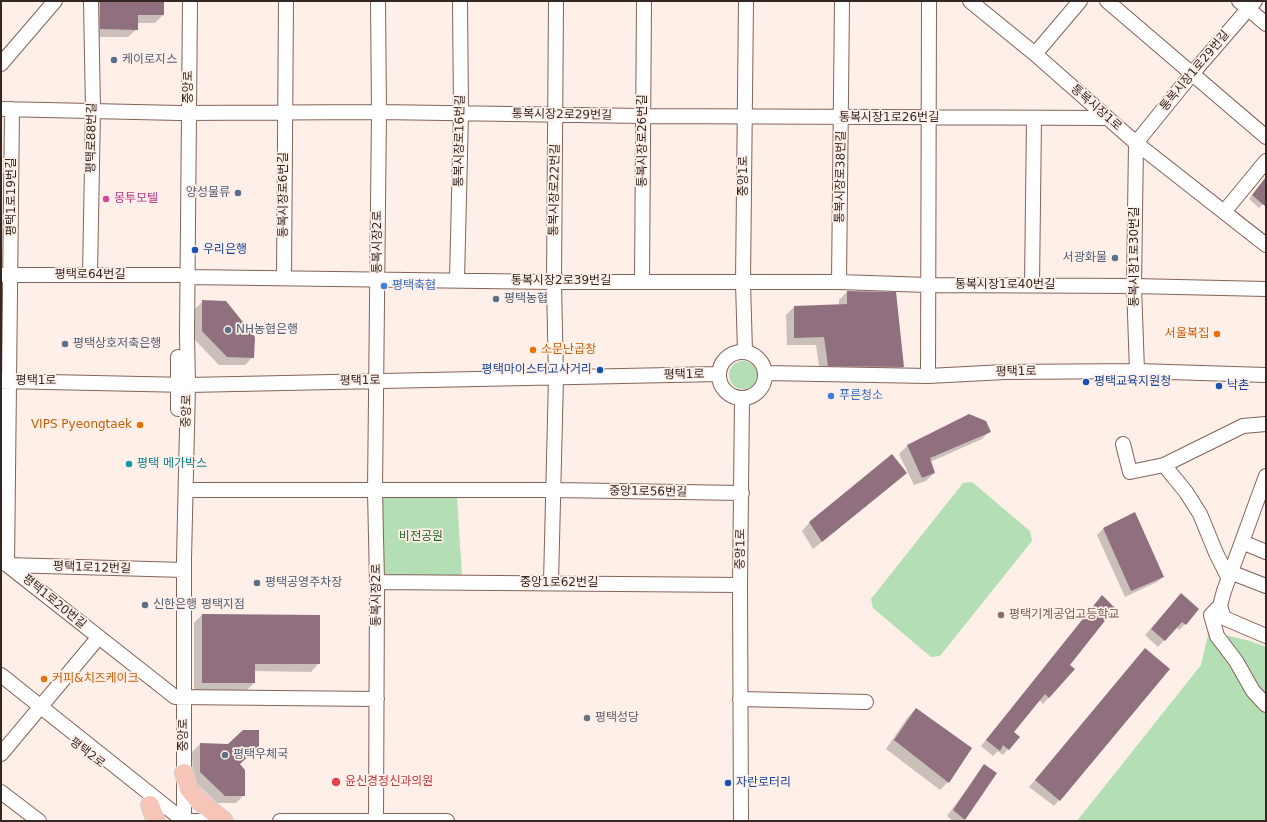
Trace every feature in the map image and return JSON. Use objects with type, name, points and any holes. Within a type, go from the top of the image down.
[{"type":"main road","points":[[184,772],[189,789],[197,799],[224,821]]},
{"type":"street","points":[[1,64],[55,1]]},
{"type":"street","name":"평택로88번길","points":[[90,275],[93,110],[91,1]]},
{"type":"street","name":"중앙로","points":[[179,820],[184,112],[181,1]]},
{"type":"street","name":"중앙로","points":[[184,112],[190,1]]},
{"type":"street","name":"통복시장로6번길","points":[[284,277],[286,1]]},
{"type":"street","name":"통복시장2로","points":[[376,820],[376,380],[379,112],[378,1]]},
{"type":"street","name":"통복시장로16번길","points":[[457,280],[462,113],[460,1]]},
{"type":"street","name":"통복시장로22번길","points":[[556,1],[554,282],[556,378]]},
{"type":"street","name":"통복시장로26번길","points":[[642,281],[644,1]]},
{"type":"street","name":"중앙1로","points":[[745,352],[746,1]]},
{"type":"street","name":"통복시장로38번길","points":[[839,282],[842,1]]},
{"type":"street","points":[[928,376],[929,1]]},
{"type":"street","name":"통복시장1로","points":[[970,1],[1035,54],[1136,143],[1266,245]]},
{"type":"street","points":[[1035,54],[1080,1]]},
{"type":"street","points":[[1106,1],[1191,75],[1266,137]]},
{"type":"street","points":[[1248,4],[1266,24]]},
{"type":"street","name":"통복시장1로29번길","points":[[1136,143],[1248,4]]},
{"type":"street","points":[[6,109],[184,112],[379,112]]},
{"type":"street","name":"평택1로19번길","points":[[6,109],[6,377]]},
{"type":"street","name":"통복시장2로29번길","points":[[379,112],[745,117]]},
{"type":"street","name":"통복시장1로26번길","points":[[745,117],[1107,118]]},
{"type":"street","points":[[1032,285],[1034,118]]},
{"type":"street","name":"통복시장1로30번길","points":[[1136,143],[1134,286],[1137,371]]},
{"type":"street","points":[[1224,212],[1266,161]]},
{"type":"street","name":"평택로64번길","points":[[6,275],[183,276]]},
{"type":"street","points":[[183,276],[378,279]]},
{"type":"street","name":"통복시장2로39번길","points":[[378,279],[554,282],[744,282]]},
{"type":"street","name":"통복시장1로40번길","points":[[744,282],[839,282],[928,285],[1134,286],[1266,289]]},
{"type":"street","points":[[738,352],[751,354],[761,361],[766,373],[763,386],[759,391],[754,396],[742,399],[736,398],[725,392],[719,380],[720,368],[727,357],[738,352]]},
{"type":"street","name":"평택1로","points":[[766,373],[928,376],[1004,372],[1137,371],[1266,374]]},
{"type":"street","name":"평택1로","points":[[6,377],[376,380],[719,374]]},
{"type":"street","points":[[4,563],[6,377]]},
{"type":"street","points":[[551,582],[555,490],[556,378]]},
{"type":"street","name":"중앙로","points":[[180,570],[186,490],[183,379]]},
{"type":"street","name":"중앙1로","points":[[740,821],[742,399]]},
{"type":"street","points":[[1123,444],[1130,472],[1164,465],[1243,426],[1266,424]]},
{"type":"street","points":[[1164,465],[1186,492],[1200,514],[1216,553],[1229,575],[1266,586]]},
{"type":"street","points":[[1265,485],[1229,575],[1220,606],[1212,615],[1217,636],[1236,661],[1253,691],[1266,705]]},
{"type":"street","points":[[186,490],[376,491]]},
{"type":"street","name":"중앙1로56번길","points":[[376,491],[555,490],[742,493]]},
{"type":"street","points":[[1242,542],[1266,552]]},
{"type":"street","name":"평택1로12번길","points":[[4,563],[180,570]]},
{"type":"street","name":"평택1로20번길","points":[[4,563],[98,638],[180,697]]},
{"type":"street","name":"중앙1로62번길","points":[[377,582],[740,584]]},
{"type":"street","points":[[1220,606],[1224,618],[1266,636]]},
{"type":"street","points":[[1,754],[37,709],[98,638]]},
{"type":"street","points":[[1,675],[37,709],[179,820],[219,821]]},
{"type":"street","name":"평택2로","points":[[1,688],[37,709],[133,790],[153,813],[179,820]]},
{"type":"street","points":[[180,697],[377,698]]},
{"type":"street","name":"중앙로","points":[[179,820],[184,772],[180,697]]},
{"type":"street","points":[[740,699],[866,702]]},
{"type":"street","points":[[1,792],[39,821]]},
{"type":"street","points":[[280,821],[447,821]]},
{"type":"green space","points":[[743,361],[753,365],[757,375],[753,385],[743,389],[733,385],[729,375],[733,365]]},
{"type":"green space","points":[[972,482],[1030,531],[1032,541],[940,656],[931,657],[873,608],[871,599],[963,483]]},
{"type":"green space","name":"비전공원","points":[[457,497],[462,576],[382,579],[381,498]]},
{"type":"green space","points":[[1209,631],[1250,641],[1266,647],[1266,821],[1077,821],[1201,665]]},
{"type":"building","points":[[100,1],[164,1],[164,15],[138,15],[138,30],[100,29]]},
{"type":"building","points":[[1266,177],[1266,207],[1252,195]]},
{"type":"building","points":[[847,291],[896,292],[904,367],[828,366],[824,337],[794,338],[794,306],[847,304]]},
{"type":"building","points":[[202,300],[226,301],[255,337],[254,358],[227,357],[202,331]]},
{"type":"building","points":[[969,414],[986,421],[991,432],[930,458],[935,473],[922,478],[907,445]]},
{"type":"building","points":[[892,454],[907,473],[822,542],[809,522]]},
{"type":"building","points":[[1135,512],[1164,577],[1131,591],[1103,528]]},
{"type":"building","points":[[1181,593],[1199,609],[1186,625],[1182,622],[1165,641],[1151,629]]},
{"type":"building","points":[[1102,595],[1115,608],[1070,665],[1075,669],[1049,698],[1045,694],[1014,732],[1020,737],[1009,750],[1003,745],[1000,751],[986,740]]},
{"type":"building","points":[[202,614],[320,615],[320,664],[255,664],[255,683],[202,683]]},
{"type":"building","points":[[1145,648],[1170,669],[1060,801],[1035,780]]},
{"type":"building","points":[[916,708],[972,748],[949,783],[894,740]]},
{"type":"building","name":"평택우체국","points":[[243,730],[259,730],[259,746],[240,764],[245,770],[245,796],[225,796],[200,772],[200,743],[228,744]]},
{"type":"building","points":[[984,764],[997,773],[965,820],[953,810]]},
{"type":"place","name":"케이로지스","points":[[114,60]]},
{"type":"place","name":"양성물류","points":[[238,193]]},
{"type":"place","name":"몽투모텔","points":[[106,199]]},
{"type":"place","name":"우리은행","points":[[195,250]]},
{"type":"place","name":"서광화물","points":[[1115,258]]},
{"type":"place","name":"평택축협","points":[[384,286]]},
{"type":"place","name":"평택농협","points":[[496,299]]},
{"type":"place","name":"NH농협은행","points":[[228,330]]},
{"type":"place","name":"서울복집","points":[[1217,334]]},
{"type":"place","name":"평택상호저축은행","points":[[65,344]]},
{"type":"place","name":"소문난곱창","points":[[533,350]]},
{"type":"place","name":"평택마이스터고사거리","points":[[600,370]]},
{"type":"place","name":"평택교육지원청","points":[[1086,382]]},
{"type":"place","name":"낙촌","points":[[1219,386]]},
{"type":"place","name":"푸른청소","points":[[831,396]]},
{"type":"place","name":"VIPS Pyeongtaek","points":[[140,425]]},
{"type":"place","name":"평택 메가박스","points":[[129,464]]},
{"type":"place","name":"평택공영주차장","points":[[257,583]]},
{"type":"place","name":"신한은행 평택지점","points":[[145,605]]},
{"type":"place","name":"평택기계공업고등학교","points":[[1001,615]]},
{"type":"place","name":"커피&치즈케이크","points":[[44,679]]},
{"type":"place","name":"평택성당","points":[[587,718]]},
{"type":"place","name":"평택우체국","points":[[225,755]]},
{"type":"place","name":"윤신경정신과의원","points":[[336,782]]},
{"type":"place","name":"자란로터리","points":[[728,783]]}]
